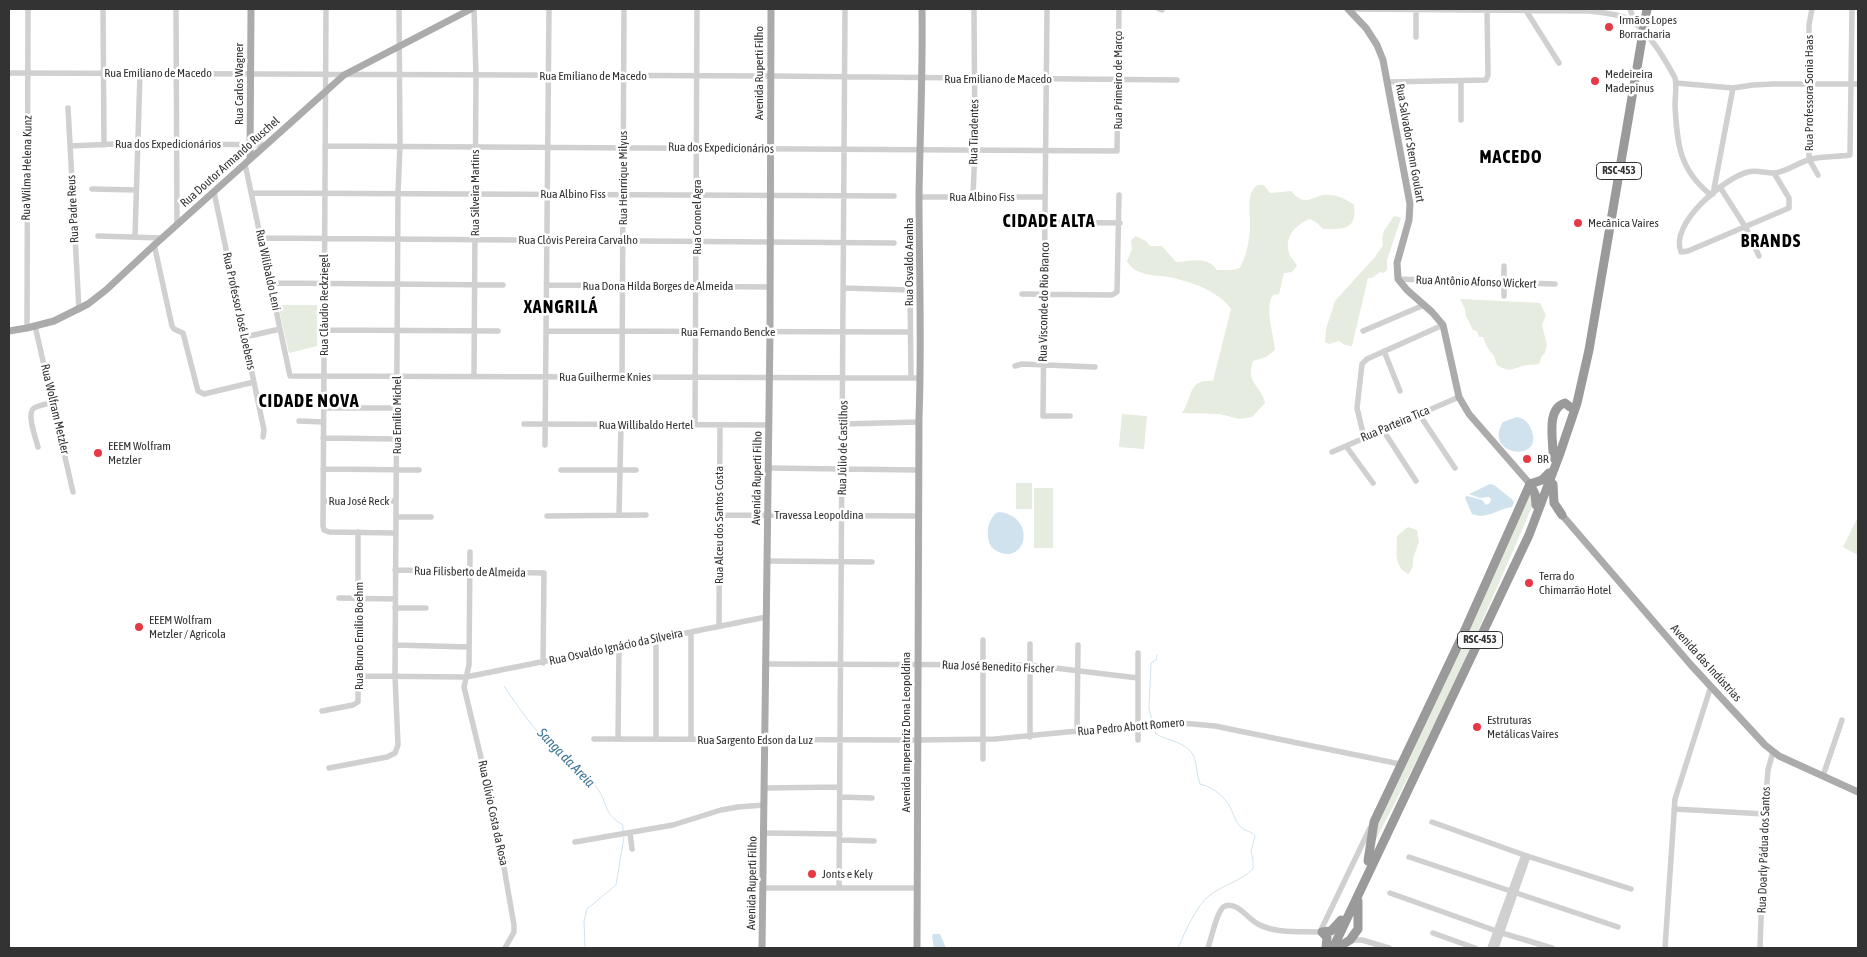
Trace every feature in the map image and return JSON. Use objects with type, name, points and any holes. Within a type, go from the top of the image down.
[{"type":"highway","name":"RSC-453","points":[[1333,948],[1343,933],[1358,897],[1529,535],[1571,421],[1582,382],[1592,333],[1647,9]]},
{"type":"highway","name":"RSC-453","points":[[1327,948],[1343,933],[1368,861],[1506,575],[1555,461],[1592,333]]},
{"type":"highway","points":[[1562,516],[1556,508],[1553,499],[1555,461],[1553,419],[1561,404],[1565,403],[1570,407],[1571,421]]},
{"type":"highway","points":[[1368,861],[1374,822],[1460,641],[1530,484],[1542,480],[1549,473]]},
{"type":"highway","points":[[1530,484],[1535,494],[1536,505]]},
{"type":"highway","points":[[1529,535],[1538,518],[1543,514],[1550,512],[1562,516]]},
{"type":"highway","points":[[1321,932],[1343,933],[1358,929],[1358,897]]},
{"type":"highway","points":[[1321,932],[1328,938],[1327,948]]},
{"type":"highway","points":[[1337,948],[1343,933]]},
{"type":"main road","name":"Rua Carlos Wagner","points":[[247,162],[250,144],[251,9]]},
{"type":"main road","name":"Rua Doutor Armando Ruschel","points":[[9,330],[35,326],[79,310],[106,290],[154,244],[344,75],[472,9]]},
{"type":"main road","name":"Avenida Ruperti Filho","points":[[762,948],[770,332],[771,9]]},
{"type":"main road","name":"Rua Osvaldo Aranha","points":[[918,516],[922,9]]},
{"type":"main road","name":"Rua Salvador Stenn Goulart","points":[[1348,9],[1366,28],[1377,45],[1388,82],[1410,204],[1409,220],[1397,263],[1398,279]]},
{"type":"main road","points":[[1398,279],[1443,325],[1459,397],[1469,414],[1530,484]]},
{"type":"main road","name":"Avenida Imperatriz Dona Leopoldina","points":[[917,948],[918,516]]},
{"type":"main road","name":"Avenida das Indústrias","points":[[1562,516],[1711,686],[1773,752],[1858,792]]},
{"type":"street","name":"Rua Wilma Helena Kunz","points":[[27,328],[28,9]]},
{"type":"street","points":[[103,9],[104,145]]},
{"type":"street","points":[[176,9],[177,225]]},
{"type":"street","name":"Rua Cláudio Reckziegel","points":[[326,9],[323,526],[326,532],[396,533]]},
{"type":"street","name":"Rua Emílio Michel","points":[[329,768],[387,757],[395,753],[398,745],[395,676],[395,599],[400,146],[399,9]]},
{"type":"street","name":"Rua Silveira Martins","points":[[472,9],[476,75],[474,377]]},
{"type":"street","points":[[545,445],[549,9]]},
{"type":"street","name":"Rua Henrrique Milyus","points":[[622,377],[624,9]]},
{"type":"street","name":"Rua Coronel Agra","points":[[695,425],[697,9]]},
{"type":"street","name":"Rua Júlio de Castilhos","points":[[839,888],[842,468],[844,424],[845,9]]},
{"type":"street","name":"Rua Tiradentes","points":[[973,196],[974,9]]},
{"type":"street","name":"Rua Visconde do Rio Branco","points":[[1047,9],[1043,416],[1070,416]]},
{"type":"street","name":"Rua Primeiro de Março","points":[[1117,151],[1118,9]]},
{"type":"street","points":[[1348,9],[1589,10],[1609,14],[1635,23],[1644,31],[1670,70],[1676,83],[1675,102],[1678,144],[1691,177],[1712,194]]},
{"type":"street","points":[[1416,9],[1416,37]]},
{"type":"street","points":[[1388,82],[1486,80],[1488,75],[1487,9]]},
{"type":"street","points":[[1525,9],[1559,63]]},
{"type":"street","points":[[1630,9],[1635,23]]},
{"type":"street","name":"Rua Professora Sonia Haas","points":[[1812,9],[1809,25],[1809,160],[1818,175]]},
{"type":"street","points":[[1774,173],[1789,198],[1789,208],[1746,228],[1681,252],[1681,237],[1688,219],[1720,187],[1747,172],[1774,173],[1809,160],[1850,155],[1852,9]]},
{"type":"street","name":"Rua Emiliano de Macedo","points":[[9,73],[770,76],[1178,80]]},
{"type":"street","points":[[135,237],[140,73]]},
{"type":"street","points":[[1461,82],[1462,120]]},
{"type":"street","points":[[1676,83],[1733,88],[1753,85],[1858,84]]},
{"type":"street","points":[[1712,194],[1733,88]]},
{"type":"street","name":"Rua Padre Reus","points":[[68,108],[79,310]]},
{"type":"street","name":"Rua dos Expedicionários","points":[[70,146],[137,143],[266,145]]},
{"type":"street","name":"Rua dos Expedicionários","points":[[325,146],[1117,151]]},
{"type":"street","name":"Rua Wilibaldo Leni","points":[[247,162],[251,193],[290,376]]},
{"type":"street","points":[[1720,187],[1746,228],[1759,256]]},
{"type":"street","points":[[92,189],[136,190]]},
{"type":"street","name":"Rua Professor José Loebens","points":[[214,192],[263,433]]},
{"type":"street","name":"Rua Albino Fiss","points":[[251,193],[894,196]]},
{"type":"street","points":[[1022,294],[1112,295],[1117,292],[1120,224],[1119,195]]},
{"type":"street","name":"Rua Albino Fiss","points":[[920,197],[1045,197]]},
{"type":"street","points":[[1045,222],[1120,224]]},
{"type":"street","points":[[98,236],[162,238]]},
{"type":"street","name":"Rua Clóvis Pereira Carvalho","points":[[261,238],[894,243]]},
{"type":"street","points":[[154,244],[172,326],[183,333],[200,394],[254,382]]},
{"type":"street","points":[[1504,266],[1504,296]]},
{"type":"street","name":"Rua Antônio Afonso Wickert","points":[[1398,279],[1555,284]]},
{"type":"street","points":[[270,283],[502,285]]},
{"type":"street","name":"Rua Dona Hilda Borges de Almeida","points":[[547,286],[769,287]]},
{"type":"street","points":[[844,288],[908,288],[911,291],[910,378]]},
{"type":"street","points":[[1363,332],[1424,305]]},
{"type":"street","points":[[1364,438],[1357,408],[1362,364],[1367,359],[1443,325]]},
{"type":"street","name":"Rua Wolfram Metzler","points":[[35,326],[73,492]]},
{"type":"street","points":[[245,337],[280,329]]},
{"type":"street","points":[[323,330],[498,331]]},
{"type":"street","name":"Rua Fernando Bencke","points":[[547,331],[910,332]]},
{"type":"street","points":[[1384,351],[1400,391]]},
{"type":"street","points":[[1015,366],[1022,364],[1095,367]]},
{"type":"street","name":"Rua Guilherme Knies","points":[[290,376],[920,378]]},
{"type":"street","name":"Rua Parteira Tica","points":[[1332,452],[1459,397]]},
{"type":"street","points":[[38,447],[30,417],[31,412],[34,408],[53,402]]},
{"type":"street","points":[[323,408],[397,408]]},
{"type":"street","points":[[1419,414],[1455,468]]},
{"type":"street","points":[[299,421],[323,422]]},
{"type":"street","points":[[844,424],[919,422]]},
{"type":"street","name":"Rua Willibaldo Hertel","points":[[524,424],[768,425]]},
{"type":"street","points":[[619,515],[621,425]]},
{"type":"street","name":"Rua Alceu dos Santos Costa","points":[[719,626],[720,425]]},
{"type":"street","points":[[1383,430],[1416,481]]},
{"type":"street","points":[[323,438],[397,439]]},
{"type":"street","points":[[1346,446],[1373,483]]},
{"type":"street","points":[[768,468],[918,470]]},
{"type":"street","points":[[323,469],[419,470]]},
{"type":"street","points":[[561,470],[636,470]]},
{"type":"street","name":"Rua José Reck","points":[[323,501],[396,501]]},
{"type":"street","points":[[547,516],[646,515]]},
{"type":"street","name":"Travessa Leopoldina","points":[[720,515],[918,516]]},
{"type":"street","points":[[396,517],[431,517]]},
{"type":"street","name":"Rua Bruno Emílio Boehm","points":[[322,711],[353,705],[358,702],[358,532]]},
{"type":"street","points":[[466,677],[469,665],[470,552]]},
{"type":"street","points":[[767,561],[872,562]]},
{"type":"street","name":"Rua Filisberto de Almeida","points":[[396,570],[544,573],[543,663]]},
{"type":"street","points":[[339,598],[395,599]]},
{"type":"street","points":[[395,608],[426,608]]},
{"type":"street","name":"Rua Osvaldo Ignácio da Silveira","points":[[358,676],[466,677],[766,617]]},
{"type":"street","points":[[691,632],[691,739]]},
{"type":"street","points":[[656,639],[656,739]]},
{"type":"street","points":[[983,640],[983,759]]},
{"type":"street","points":[[1030,644],[1030,737]]},
{"type":"street","points":[[395,645],[469,647]]},
{"type":"street","points":[[1077,732],[1078,645]]},
{"type":"street","points":[[618,739],[619,647]]},
{"type":"street","points":[[1138,652],[1138,740]]},
{"type":"street","name":"Rua José Benedito Fischer","points":[[766,664],[1030,665],[1138,678]]},
{"type":"street","name":"Rua Olívio Costa da Rosa","points":[[466,677],[464,687],[495,816],[514,925],[514,932],[505,948]]},
{"type":"street","points":[[1665,948],[1674,809],[1678,787],[1711,686]]},
{"type":"street","points":[[1823,776],[1842,720]]},
{"type":"street","name":"Rua Pedro Abott Romero","points":[[917,740],[1030,737],[1170,722],[1216,726],[1400,764]]},
{"type":"street","name":"Rua Sargento Edson da Luz","points":[[594,738],[917,740]]},
{"type":"street","name":"Rua Doarly Pádua dos Santos","points":[[1760,948],[1765,814],[1768,770],[1773,752]]},
{"type":"street","points":[[764,788],[840,787]]},
{"type":"street","points":[[840,797],[872,798]]},
{"type":"street","points":[[575,842],[672,825],[721,810],[764,805]]},
{"type":"street","points":[[1674,809],[1765,814]]},
{"type":"street","points":[[1208,948],[1219,914],[1226,905],[1233,905],[1260,926],[1273,929],[1321,932],[1374,822]]},
{"type":"street","points":[[1432,822],[1631,889]]},
{"type":"street","points":[[630,833],[632,849]]},
{"type":"street","points":[[764,833],[874,840]]},
{"type":"street","points":[[1496,948],[1499,931],[1526,855]]},
{"type":"street","points":[[1409,857],[1618,927]]},
{"type":"street","points":[[763,888],[917,888]]},
{"type":"street","points":[[1390,893],[1552,948]]},
{"type":"street","points":[[1358,929],[1370,942]]},
{"type":"street","points":[[1490,948],[1499,931]]},
{"type":"street","points":[[1343,933],[1389,948]]},
{"type":"street","points":[[1433,933],[1475,948]]},
{"type":"shaded area","points":[[1258,185],[1264,185],[1270,193],[1291,191],[1298,198],[1304,200],[1323,195],[1333,195],[1342,198],[1354,205],[1353,220],[1347,227],[1323,229],[1310,219],[1300,224],[1292,232],[1288,247],[1290,256],[1297,266],[1292,272],[1284,273],[1279,294],[1273,295],[1270,300],[1269,314],[1275,350],[1266,357],[1253,361],[1251,369],[1252,379],[1265,403],[1252,417],[1239,419],[1220,414],[1182,413],[1195,386],[1205,381],[1213,381],[1231,309],[1219,297],[1194,284],[1169,277],[1145,274],[1135,270],[1127,261],[1132,249],[1131,240],[1136,236],[1146,241],[1150,246],[1162,246],[1176,262],[1203,261],[1213,265],[1217,270],[1240,268],[1246,253],[1249,237],[1251,193]]},
{"type":"shaded area","points":[[1394,216],[1401,218],[1387,260],[1387,270],[1384,273],[1380,272],[1372,278],[1368,278],[1352,346],[1345,345],[1339,341],[1329,344],[1325,342],[1326,329],[1335,301],[1375,257],[1383,245],[1384,231]]},
{"type":"shaded area","points":[[1460,299],[1540,303],[1546,315],[1542,325],[1547,345],[1539,364],[1510,370],[1497,365],[1483,337],[1479,337],[1477,331],[1473,330]]},
{"type":"shaded area","points":[[278,305],[317,305],[317,346],[289,353]]},
{"type":"shaded area","points":[[1122,414],[1147,416],[1144,449],[1119,447]]},
{"type":"shaded area","points":[[1016,483],[1032,483],[1032,509],[1016,509]]},
{"type":"shaded area","points":[[1034,488],[1053,488],[1053,548],[1034,548]]},
{"type":"shaded area","points":[[1530,494],[1534,502],[1478,631],[1418,758],[1375,841],[1375,827]]},
{"type":"shaded area","points":[[1858,520],[1858,555],[1843,547]]},
{"type":"shaded area","points":[[1408,527],[1417,530],[1419,542],[1409,574],[1400,567],[1397,558],[1397,536]]},
{"type":"water","points":[[1517,417],[1529,424],[1533,440],[1530,447],[1523,451],[1507,448],[1501,442],[1499,433],[1503,422]]},
{"type":"water","points":[[1490,484],[1513,500],[1512,507],[1482,516],[1472,514],[1465,498],[1467,496],[1482,500],[1486,505],[1490,503],[1491,499],[1489,497],[1480,498],[1469,494]]},
{"type":"water","points":[[1000,512],[1012,516],[1019,522],[1023,530],[1024,539],[1016,552],[1008,554],[994,550],[988,540],[990,521],[996,513]]},
{"type":"water","points":[[933,934],[940,934],[946,948],[934,948]]},
{"type":"waterway","name":"Sanga da Areia","points":[[1152,720],[1149,708],[1151,663],[1156,660],[1157,655]]},
{"type":"waterway","name":"Sanga da Areia","points":[[504,686],[538,733],[551,747],[565,755],[594,785],[601,794],[609,812],[616,821],[623,825],[623,831]]},
{"type":"waterway","name":"Sanga da Areia","points":[[1153,727],[1156,734],[1189,749],[1195,760],[1200,784],[1211,788],[1221,795],[1239,825],[1255,836],[1251,851],[1253,869],[1205,900],[1191,920],[1178,948]]},
{"type":"waterway","name":"Sanga da Areia","points":[[585,948],[584,921],[587,909],[616,885],[624,837]]},
{"type":"place","name":"Irmãos Lopes Borracharia","points":[[1609,27]]},
{"type":"place","name":"Medeireira Madepinus","points":[[1595,81]]},
{"type":"place","name":"Mecânica Vaires","points":[[1578,223]]},
{"type":"place","name":"EEEM Wolfram Metzler","points":[[98,453]]},
{"type":"place","name":"BR","points":[[1527,459]]},
{"type":"place","name":"Terra do Chimarrão Hotel","points":[[1529,583]]},
{"type":"place","name":"EEEM Wolfram Metzler / Agricola","points":[[139,627]]},
{"type":"place","name":"Estruturas Metálicas Vaires","points":[[1477,727]]},
{"type":"place","name":"Jonts e Kely","points":[[812,874]]},
{"type":"district","name":"MACEDO","points":[[1511,157]]},
{"type":"district","name":"CIDADE ALTA","points":[[1049,221]]},
{"type":"district","name":"BRANDS","points":[[1771,241]]},
{"type":"district","name":"XANGRILÁ","points":[[561,307]]},
{"type":"district","name":"CIDADE NOVA","points":[[309,401]]}]
